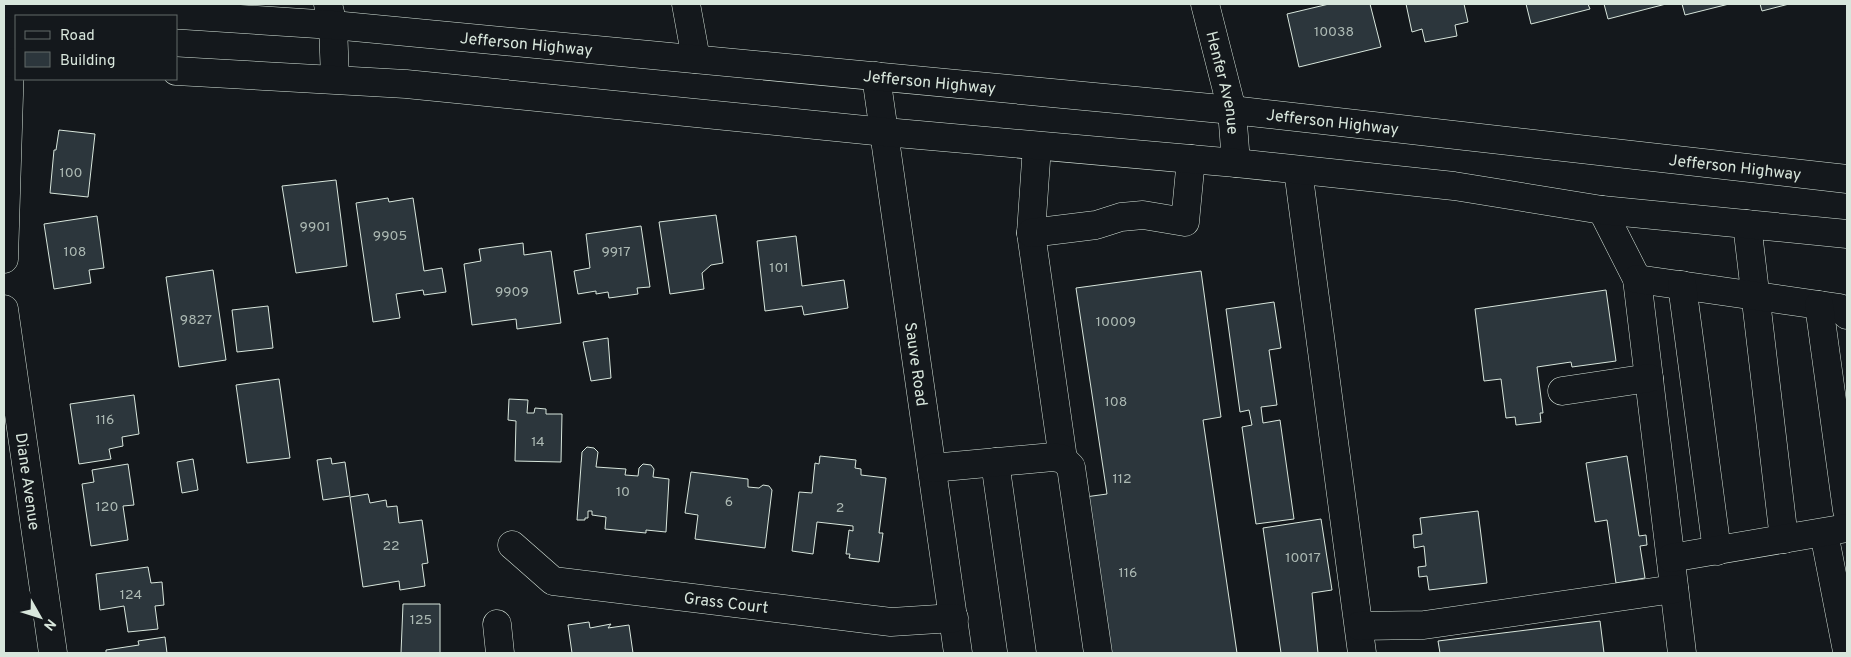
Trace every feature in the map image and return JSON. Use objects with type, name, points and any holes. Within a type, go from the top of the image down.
[{"type":"main road","name":"Jefferson Highway","points":[[9,4],[331,14],[696,59],[1232,110],[1847,179]]},
{"type":"main road","points":[[4,259],[10,62],[14,4]]},
{"type":"main road","points":[[686,4],[696,59]]},
{"type":"main road","name":"Henfer Avenue","points":[[1205,4],[1232,110],[1236,163]]},
{"type":"main road","points":[[331,14],[335,78]]},
{"type":"main road","points":[[178,71],[335,78],[885,132],[1236,163],[1454,186],[1602,210],[1847,234]]},
{"type":"main road","name":"Sauve Road","points":[[876,76],[958,653]]},
{"type":"main road","points":[[1037,146],[1031,233],[1063,460]]},
{"type":"main road","points":[[1031,233],[1096,225],[1121,217],[1143,215],[1185,222],[1190,159]]},
{"type":"main road","points":[[1298,170],[1362,653]]},
{"type":"main road","points":[[1602,210],[1637,279],[1682,653]]},
{"type":"main road","points":[[1747,224],[1784,539]]},
{"type":"main road","points":[[1637,279],[1840,308],[1847,315]]},
{"type":"main road","points":[[1682,285],[1717,551]]},
{"type":"main road","points":[[1819,305],[1847,510]]},
{"type":"main road","name":"Diane Avenue","points":[[4,309],[53,653]]},
{"type":"main road","points":[[1562,391],[1649,378]]},
{"type":"main road","points":[[932,468],[1041,457],[1054,457],[1063,460],[1071,467],[1098,653]]},
{"type":"main road","points":[[994,462],[1022,653]]},
{"type":"main road","points":[[1671,558],[1835,531],[1847,651]]},
{"type":"main road","name":"Grass Court","points":[[512,545],[553,581],[891,622],[954,618]]},
{"type":"main road","points":[[1359,626],[1424,625],[1674,589]]},
{"type":"main road","points":[[497,624],[500,653]]},
{"type":"building","points":[[1329,4],[1370,4],[1381,47],[1299,67],[1287,14]]},
{"type":"building","points":[[1406,4],[1464,4],[1468,22],[1455,25],[1457,36],[1425,42],[1422,29],[1412,32]]},
{"type":"building","points":[[1526,4],[1588,4],[1590,9],[1531,24]]},
{"type":"building","points":[[1604,4],[1666,4],[1608,19]]},
{"type":"building","points":[[1682,4],[1729,4],[1685,15]]},
{"type":"building","points":[[1760,4],[1789,4],[1762,11]]},
{"type":"building","points":[[59,130],[95,134],[88,197],[50,193],[54,150],[56,150]]},
{"type":"building","points":[[336,180],[347,266],[296,273],[282,186]]},
{"type":"building","points":[[388,198],[389,202],[413,198],[424,271],[442,268],[446,292],[424,295],[423,290],[396,294],[400,318],[373,322],[356,203]]},
{"type":"building","points":[[716,215],[723,263],[711,265],[702,273],[704,289],[670,294],[659,222]]},
{"type":"building","points":[[97,216],[104,268],[89,270],[91,283],[54,289],[44,224]]},
{"type":"building","points":[[641,226],[650,287],[637,288],[638,294],[609,298],[608,292],[596,294],[596,291],[578,294],[574,271],[590,268],[586,234]]},
{"type":"building","points":[[796,236],[802,286],[844,280],[848,308],[804,315],[802,306],[765,311],[757,241]]},
{"type":"building","points":[[523,243],[524,255],[551,251],[561,323],[517,329],[516,319],[472,325],[464,264],[481,261],[479,249]]},
{"type":"building","points":[[213,270],[226,360],[179,367],[166,277]]},
{"type":"building","points":[[1201,271],[1221,417],[1203,420],[1237,653],[1107,653],[1085,497],[1107,494],[1076,288]]},
{"type":"building","points":[[1606,290],[1616,361],[1572,367],[1571,362],[1537,367],[1543,413],[1540,413],[1541,422],[1516,425],[1515,417],[1506,418],[1501,379],[1484,381],[1475,309]]},
{"type":"building","points":[[1274,302],[1281,348],[1269,350],[1277,405],[1261,407],[1263,423],[1280,420],[1294,519],[1256,524],[1242,427],[1252,425],[1249,410],[1240,412],[1226,309]]},
{"type":"building","points":[[268,306],[273,348],[237,352],[232,310]]},
{"type":"building","points":[[608,338],[611,378],[591,381],[583,342]]},
{"type":"building","points":[[279,379],[290,458],[247,463],[236,385]]},
{"type":"building","points":[[134,395],[139,434],[122,437],[123,446],[109,449],[111,459],[79,464],[70,404]]},
{"type":"building","points":[[509,399],[528,400],[527,413],[534,413],[535,408],[546,409],[546,414],[562,414],[561,462],[515,461],[516,421],[508,420]]},
{"type":"building","points":[[587,447],[594,448],[598,452],[596,467],[626,469],[625,475],[638,476],[639,468],[643,464],[651,465],[654,469],[653,477],[669,479],[666,532],[646,530],[646,533],[605,529],[606,517],[592,515],[592,511],[588,511],[588,518],[585,518],[585,520],[577,520],[582,452]]},
{"type":"building","points":[[820,456],[856,460],[855,468],[861,469],[861,475],[886,478],[879,533],[883,533],[879,562],[849,558],[850,554],[846,554],[849,530],[853,531],[853,526],[817,522],[813,554],[792,551],[799,492],[812,493],[815,463],[819,464]]},
{"type":"building","points":[[1627,456],[1639,536],[1646,535],[1647,545],[1640,546],[1645,578],[1616,583],[1607,520],[1595,522],[1586,463]]},
{"type":"building","points":[[331,458],[332,464],[345,462],[350,496],[323,500],[317,460]]},
{"type":"building","points":[[193,459],[198,490],[182,493],[177,462]]},
{"type":"building","points":[[128,464],[134,505],[123,506],[128,540],[91,546],[82,484],[94,482],[92,470]]},
{"type":"building","points":[[691,472],[748,479],[748,487],[759,488],[763,485],[769,486],[772,490],[765,548],[695,539],[698,515],[685,513]]},
{"type":"building","points":[[368,494],[370,503],[386,500],[387,507],[397,506],[399,523],[422,520],[428,563],[422,564],[425,586],[400,590],[399,581],[363,587],[350,497]]},
{"type":"building","points":[[1478,511],[1487,583],[1429,590],[1427,576],[1419,577],[1418,567],[1426,566],[1424,546],[1414,548],[1413,535],[1422,534],[1420,518]]},
{"type":"building","points":[[1321,519],[1332,590],[1312,593],[1318,653],[1281,653],[1263,528]]},
{"type":"building","points":[[148,567],[151,583],[162,582],[164,605],[155,606],[158,629],[128,632],[124,606],[100,610],[96,574]]},
{"type":"building","points":[[403,604],[440,604],[440,653],[401,653]]},
{"type":"building","points":[[1600,621],[1604,653],[1440,653],[1438,641]]},
{"type":"building","points":[[589,622],[590,628],[611,624],[608,628],[629,625],[633,653],[572,653],[568,625]]},
{"type":"building","points":[[165,637],[167,653],[106,653],[106,650],[139,645],[138,641]]}]
